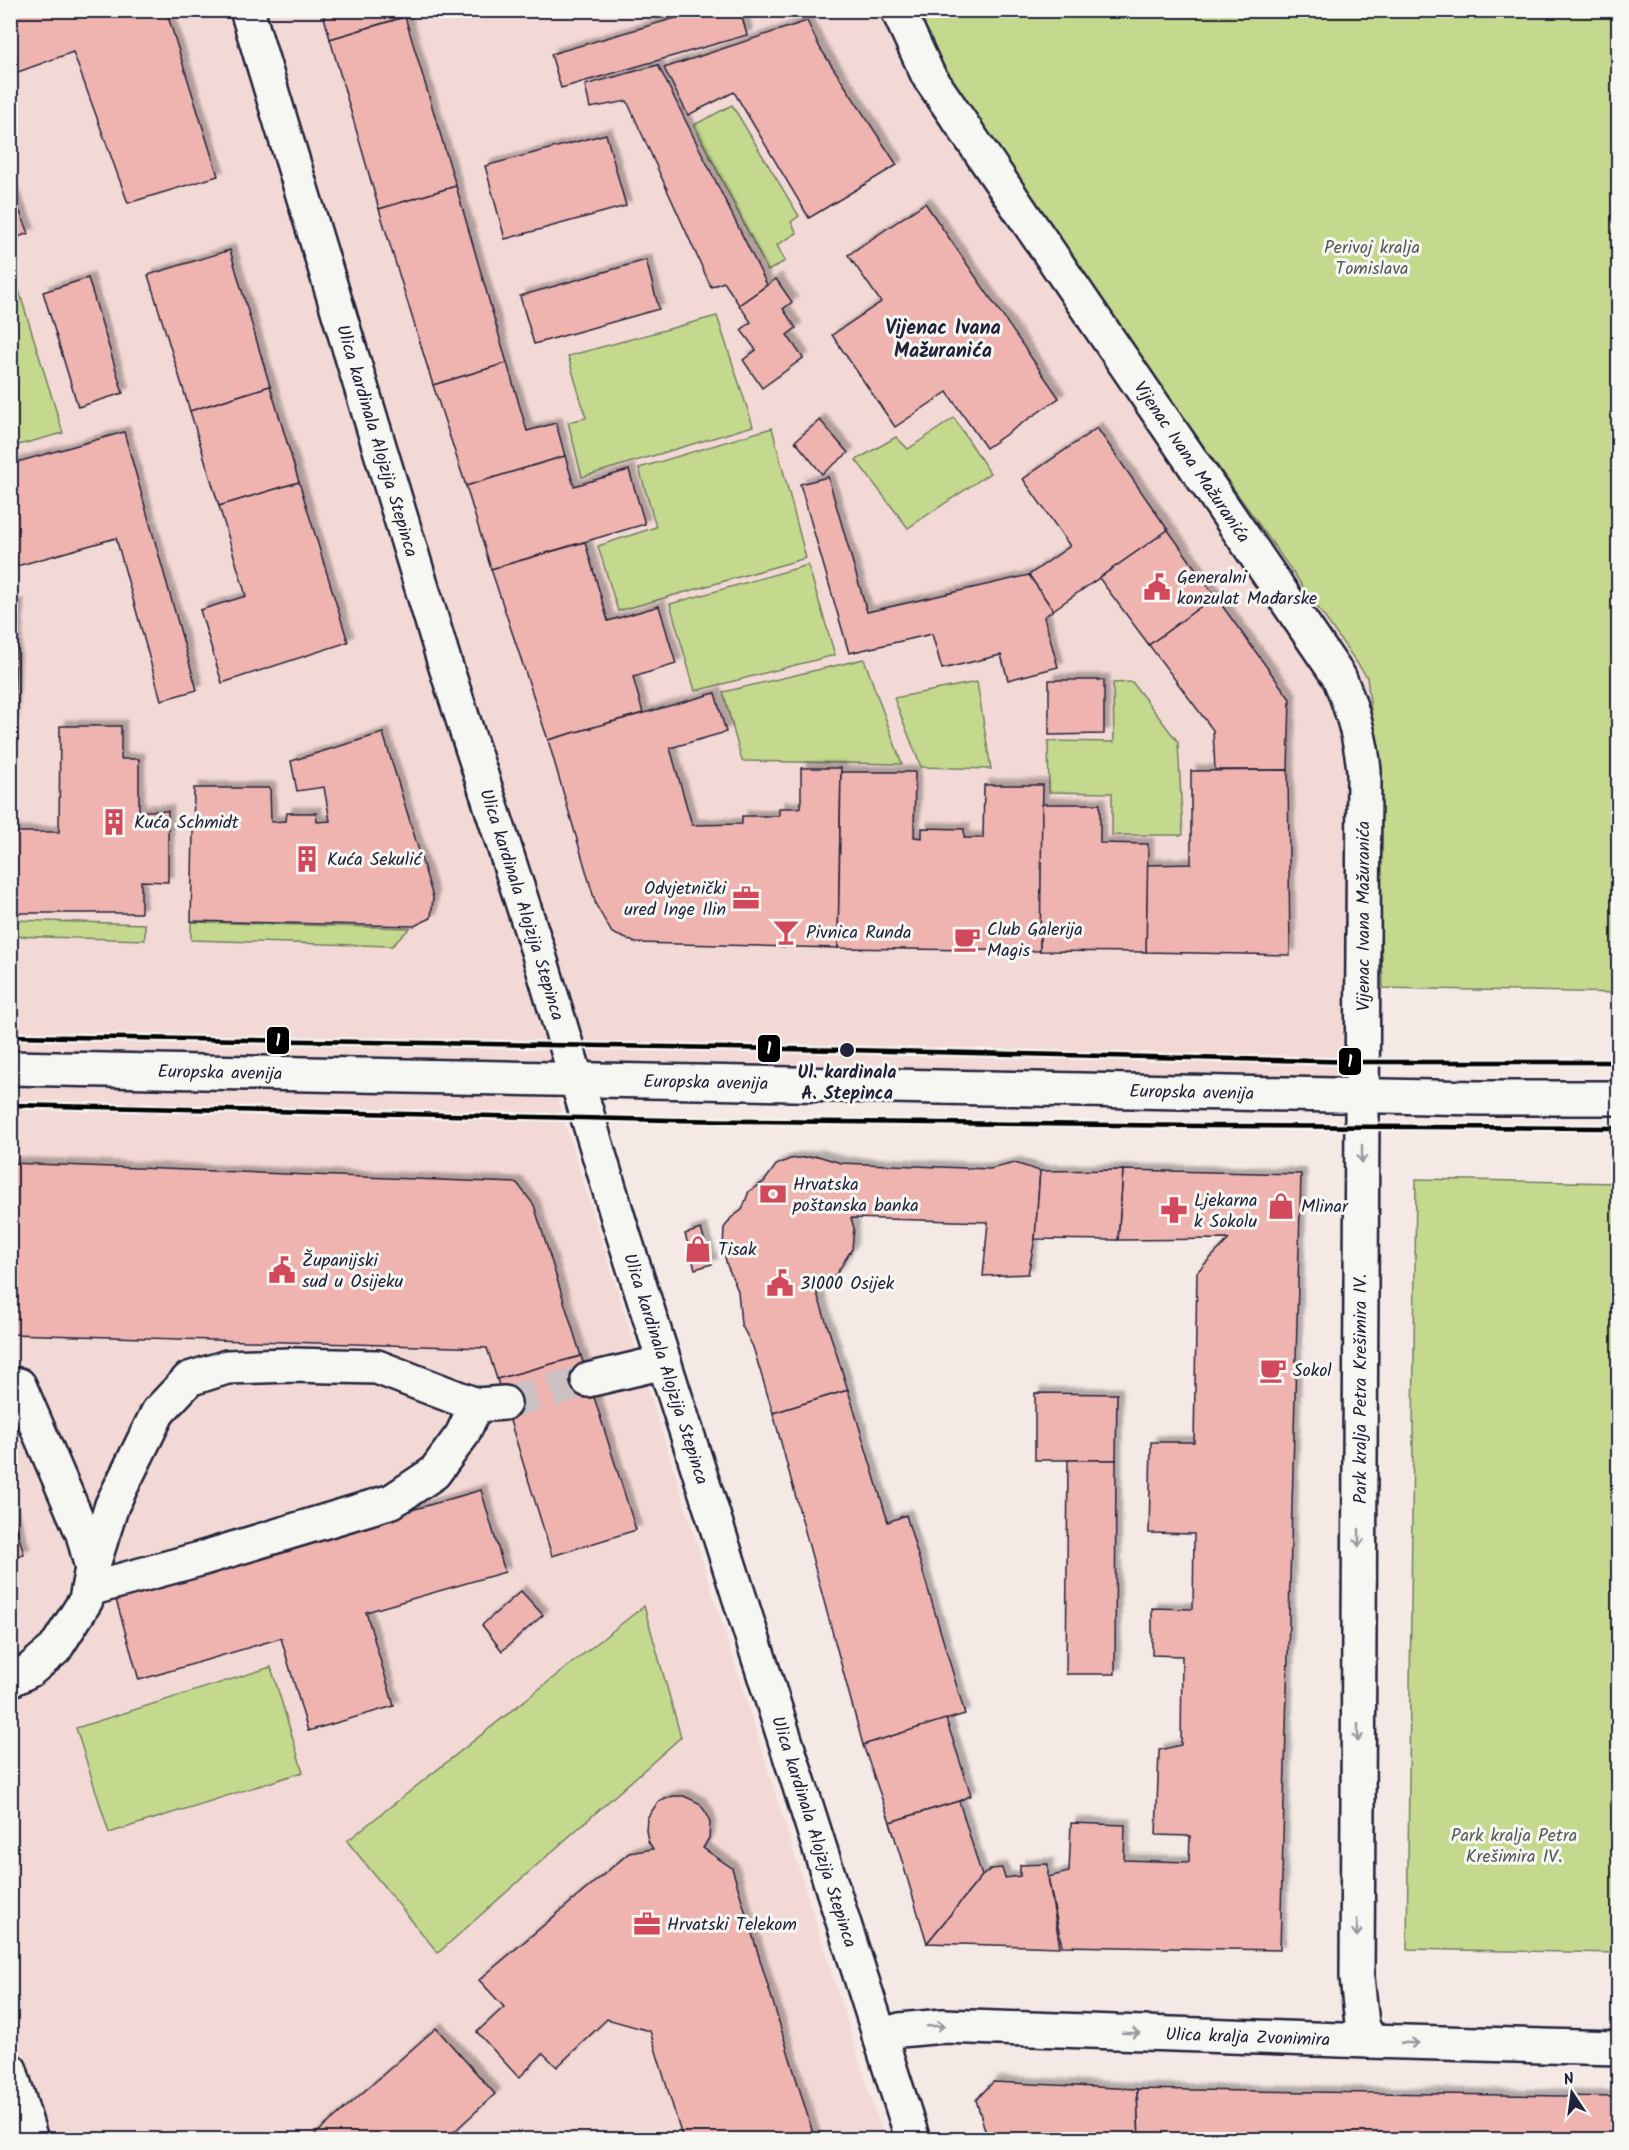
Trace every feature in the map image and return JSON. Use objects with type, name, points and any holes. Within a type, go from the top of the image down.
[{"type":"street","name":"Ulica kardinala Alojzija Stepinca","points":[[247,10],[445,664],[537,948],[664,1362],[913,2139]]},
{"type":"street","name":"Vijenac Ivana Mažuranića","points":[[898,10],[928,75],[1339,677],[1349,700],[1361,744],[1364,771],[1362,1096]]},
{"type":"street","name":"Europska avenija","points":[[10,1068],[1362,1096],[1618,1098]]},
{"type":"street","name":"Park kralja Petra Krešimira IV.","points":[[1362,1096],[1357,1977],[1362,2024],[1369,2042]]},
{"type":"street","points":[[588,1380],[664,1362]]},
{"type":"street","points":[[10,1680],[30,1670],[55,1649],[86,1600],[90,1579],[112,1505],[158,1412],[189,1379],[227,1367],[291,1365],[377,1368],[490,1404],[462,1435],[434,1473],[392,1501],[200,1559],[90,1579]]},
{"type":"street","points":[[19,1386],[83,1534],[90,1579]]},
{"type":"street","name":"Ulica kralja Zvonimira","points":[[879,2036],[900,2030],[943,2026],[1369,2042],[1618,2048]]},
{"type":"street","points":[[10,2070],[31,2139]]},
{"type":"shaded area","points":[[11,11],[909,11],[1367,677],[1374,738],[1383,988],[1379,1113],[556,1095],[884,2139],[11,2140]]},
{"type":"green space","name":"Perivoj kralja Tomislava","points":[[909,11],[1618,11],[1618,993],[1383,988],[1374,738],[1367,677],[919,44]]},
{"type":"green space","points":[[732,105],[799,216],[791,222],[797,233],[777,245],[785,261],[768,271],[694,125]]},
{"type":"green space","points":[[16,281],[63,433],[11,447],[10,283]]},
{"type":"green space","points":[[717,316],[753,426],[582,477],[568,422],[586,418],[568,356]]},
{"type":"green space","points":[[954,418],[990,473],[908,528],[856,460],[896,437],[908,449]]},
{"type":"green space","points":[[772,428],[806,558],[618,611],[598,546],[656,527],[639,468]]},
{"type":"green space","points":[[808,565],[835,655],[695,691],[670,604]]},
{"type":"green space","points":[[864,659],[902,764],[742,761],[723,692]]},
{"type":"green space","points":[[977,682],[991,769],[921,767],[894,698]]},
{"type":"green space","points":[[1132,682],[1178,742],[1183,835],[1112,835],[1112,793],[1049,792],[1048,741],[1114,742],[1113,683]]},
{"type":"green space","points":[[11,920],[145,924],[145,940],[11,936]]},
{"type":"green space","points":[[191,922],[410,928],[392,946],[191,940]]},
{"type":"green space","name":"Park kralja Petra Krešimira IV.","points":[[1416,1179],[1618,1183],[1618,1953],[1407,1949]]},
{"type":"green space","points":[[644,1606],[681,1737],[438,1953],[347,1841]]},
{"type":"green space","points":[[271,1667],[303,1772],[109,1833],[76,1728]]},
{"type":"building","points":[[10,10],[166,10],[218,176],[128,203],[73,52],[10,75]]},
{"type":"building","points":[[322,10],[427,10],[330,39]]},
{"type":"building","points":[[703,10],[740,10],[747,35],[561,88],[551,54]]},
{"type":"building","points":[[405,17],[456,186],[379,209],[330,39]]},
{"type":"building","points":[[807,21],[820,48],[897,165],[809,218],[734,92],[688,115],[664,68]]},
{"type":"building","points":[[658,65],[767,285],[739,305],[724,282],[711,287],[627,101],[590,108],[585,85]]},
{"type":"building","points":[[606,134],[626,206],[505,239],[485,166]]},
{"type":"building","points":[[456,186],[507,363],[433,385],[379,209]]},
{"type":"building","points":[[10,189],[29,233],[10,240]]},
{"type":"building","points":[[925,203],[1059,398],[986,448],[947,392],[895,427],[832,335],[881,302],[848,255]]},
{"type":"building","points":[[230,250],[270,386],[190,411],[148,275]]},
{"type":"building","points":[[646,260],[659,309],[534,344],[520,296]]},
{"type":"building","points":[[88,278],[123,393],[78,407],[43,292]]},
{"type":"building","points":[[776,279],[792,302],[783,309],[796,328],[787,335],[803,358],[762,388],[743,360],[756,350],[741,330],[751,322],[739,305]]},
{"type":"building","points":[[507,363],[527,431],[556,423],[565,456],[466,486],[433,385]]},
{"type":"building","points":[[270,386],[299,482],[219,506],[190,411]]},
{"type":"building","points":[[820,420],[848,453],[822,474],[795,441]]},
{"type":"building","points":[[1097,428],[1168,530],[1053,610],[1029,575],[1070,546],[1023,479]]},
{"type":"building","points":[[124,432],[197,690],[161,700],[116,538],[10,568],[10,464]]},
{"type":"building","points":[[565,456],[574,486],[629,470],[645,524],[491,569],[466,486]]},
{"type":"building","points":[[828,477],[867,612],[1029,575],[1053,610],[1044,617],[1058,667],[1008,680],[1001,655],[942,669],[932,634],[849,653],[800,484]]},
{"type":"building","points":[[299,482],[348,642],[222,683],[200,610],[246,596],[219,506]]},
{"type":"building","name":"Generalni konzulat Mađarske","points":[[1168,530],[1215,596],[1149,645],[1099,578]]},
{"type":"building","points":[[585,542],[608,621],[659,606],[676,664],[633,677],[643,713],[548,740],[491,569]]},
{"type":"building","points":[[1215,596],[1290,699],[1288,770],[1215,770],[1213,730],[1149,645]]},
{"type":"building","points":[[10,605],[18,605],[13,725],[10,725]]},
{"type":"building","points":[[1049,680],[1104,680],[1104,734],[1049,735]]},
{"type":"building","points":[[715,693],[726,732],[670,748],[692,825],[742,824],[742,816],[779,816],[779,808],[801,808],[801,768],[841,768],[838,948],[636,943],[612,933],[596,905],[548,740]]},
{"type":"building","name":"Kuća Schmidt","points":[[60,726],[121,726],[121,759],[139,759],[139,811],[168,811],[168,882],[141,881],[141,913],[10,913],[10,832],[59,832]]},
{"type":"building","name":"Kuća Sekulić","points":[[383,733],[433,897],[431,918],[414,926],[191,921],[194,788],[270,788],[271,822],[286,821],[287,813],[316,813],[317,822],[330,821],[324,787],[297,791],[291,761]]},
{"type":"building","points":[[1288,770],[1290,955],[1146,952],[1147,865],[1191,864],[1191,771]]},
{"type":"building","points":[[841,772],[915,772],[914,837],[922,838],[922,828],[964,829],[964,838],[983,838],[984,785],[1043,785],[1040,951],[838,948]]},
{"type":"building","points":[[1042,804],[1100,804],[1100,843],[1148,844],[1146,952],[1040,951]]},
{"type":"building","name":"31000 Osijek","points":[[818,1156],[841,1163],[990,1169],[1015,1163],[1040,1171],[1035,1239],[1028,1274],[983,1276],[988,1222],[851,1218],[854,1228],[852,1249],[837,1273],[816,1290],[848,1390],[773,1413],[753,1347],[741,1324],[738,1291],[723,1249],[724,1228],[731,1218],[742,1210],[749,1191],[764,1182],[776,1165],[790,1159]]},
{"type":"building","name":"Županijski sud u Osijeku","points":[[10,1163],[517,1183],[534,1205],[581,1356],[497,1379],[487,1348],[10,1334]]},
{"type":"building","points":[[1123,1170],[1301,1174],[1280,1950],[1062,1946],[1048,1877],[1069,1872],[1071,1823],[1125,1825],[1124,1860],[1189,1862],[1190,1836],[1156,1835],[1159,1750],[1181,1745],[1182,1656],[1152,1655],[1152,1608],[1193,1609],[1194,1534],[1149,1533],[1151,1442],[1194,1442],[1197,1272],[1229,1239],[1118,1240]]},
{"type":"building","points":[[1123,1170],[1118,1240],[1035,1239],[1040,1171]]},
{"type":"building","name":"Tisak","points":[[701,1229],[712,1264],[695,1269],[685,1234]]},
{"type":"building","points":[[581,1356],[636,1530],[552,1556],[497,1379]]},
{"type":"building","points":[[848,1390],[888,1522],[906,1515],[965,1714],[863,1745],[773,1413]]},
{"type":"building","points":[[1035,1393],[1117,1394],[1116,1460],[1035,1460]]},
{"type":"building","points":[[1068,1460],[1116,1460],[1115,1674],[1066,1674]]},
{"type":"building","points":[[481,1490],[505,1572],[366,1612],[394,1706],[308,1731],[281,1638],[139,1680],[115,1596]]},
{"type":"building","points":[[10,1507],[24,1554],[10,1558]]},
{"type":"building","points":[[521,1591],[543,1615],[502,1651],[482,1625]]},
{"type":"building","points":[[946,1719],[971,1795],[959,1801],[890,1822],[863,1745]]},
{"type":"building","name":"Hrvatski Telekom","points":[[673,1796],[684,1796],[699,1803],[710,1823],[709,1838],[703,1848],[732,1868],[815,2140],[683,2140],[650,2031],[607,2019],[557,2067],[543,2053],[519,2078],[477,2032],[504,2007],[479,1980],[629,1853],[653,1849],[648,1841],[647,1818],[658,1802]]},
{"type":"building","points":[[959,1801],[982,1876],[927,1943],[890,1822]]},
{"type":"building","points":[[1048,1864],[1048,1877],[1060,1947],[927,1943],[982,1876],[991,1869],[1002,1868],[1005,1878],[1020,1876],[1020,1865]]},
{"type":"building","points":[[436,2028],[495,2094],[445,2140],[309,2140]]},
{"type":"building","points":[[993,2082],[1137,2089],[1139,2140],[988,2140],[976,2100]]},
{"type":"building","points":[[1137,2089],[1618,2097],[1618,2140],[1139,2140]]},
{"type":"tunnel","points":[[504,1403],[588,1380]]},
{"type":"transit line","name":"1","points":[[10,1036],[847,1050],[1363,1062],[1618,1062]]},
{"type":"transit line","name":"1","points":[[10,1105],[670,1120],[1618,1128]]},
{"type":"place","name":"Generalni konzulat Mađarske","points":[[1157,587]]},
{"type":"place","name":"Kuća Schmidt","points":[[114,822]]},
{"type":"place","name":"Kuća Sekulić","points":[[307,859]]},
{"type":"place","name":"Odvjetnički ured Inge Ilin","points":[[746,898]]},
{"type":"place","name":"Pivnica Runda","points":[[786,932]]},
{"type":"place","name":"Club Galerija Magis","points":[[967,939]]},
{"type":"place","name":"Ul. kardinala A. Stepinca","points":[[847,1050]]},
{"type":"place","name":"Hrvatska poštanska banka","points":[[773,1194]]},
{"type":"place","name":"Mlinar","points":[[1281,1206]]},
{"type":"place","name":"Ljekarna k Sokolu","points":[[1174,1210]]},
{"type":"place","name":"Tisak","points":[[698,1249]]},
{"type":"place","name":"Županijski sud u Osijeku","points":[[282,1270]]},
{"type":"place","name":"31000 Osijek","points":[[780,1283]]},
{"type":"place","name":"Sokol","points":[[1273,1370]]},
{"type":"place","name":"Hrvatski Telekom","points":[[647,1924]]},
{"type":"district","name":"Vijenac Ivana Mažuranića","points":[[943,338]]}]
